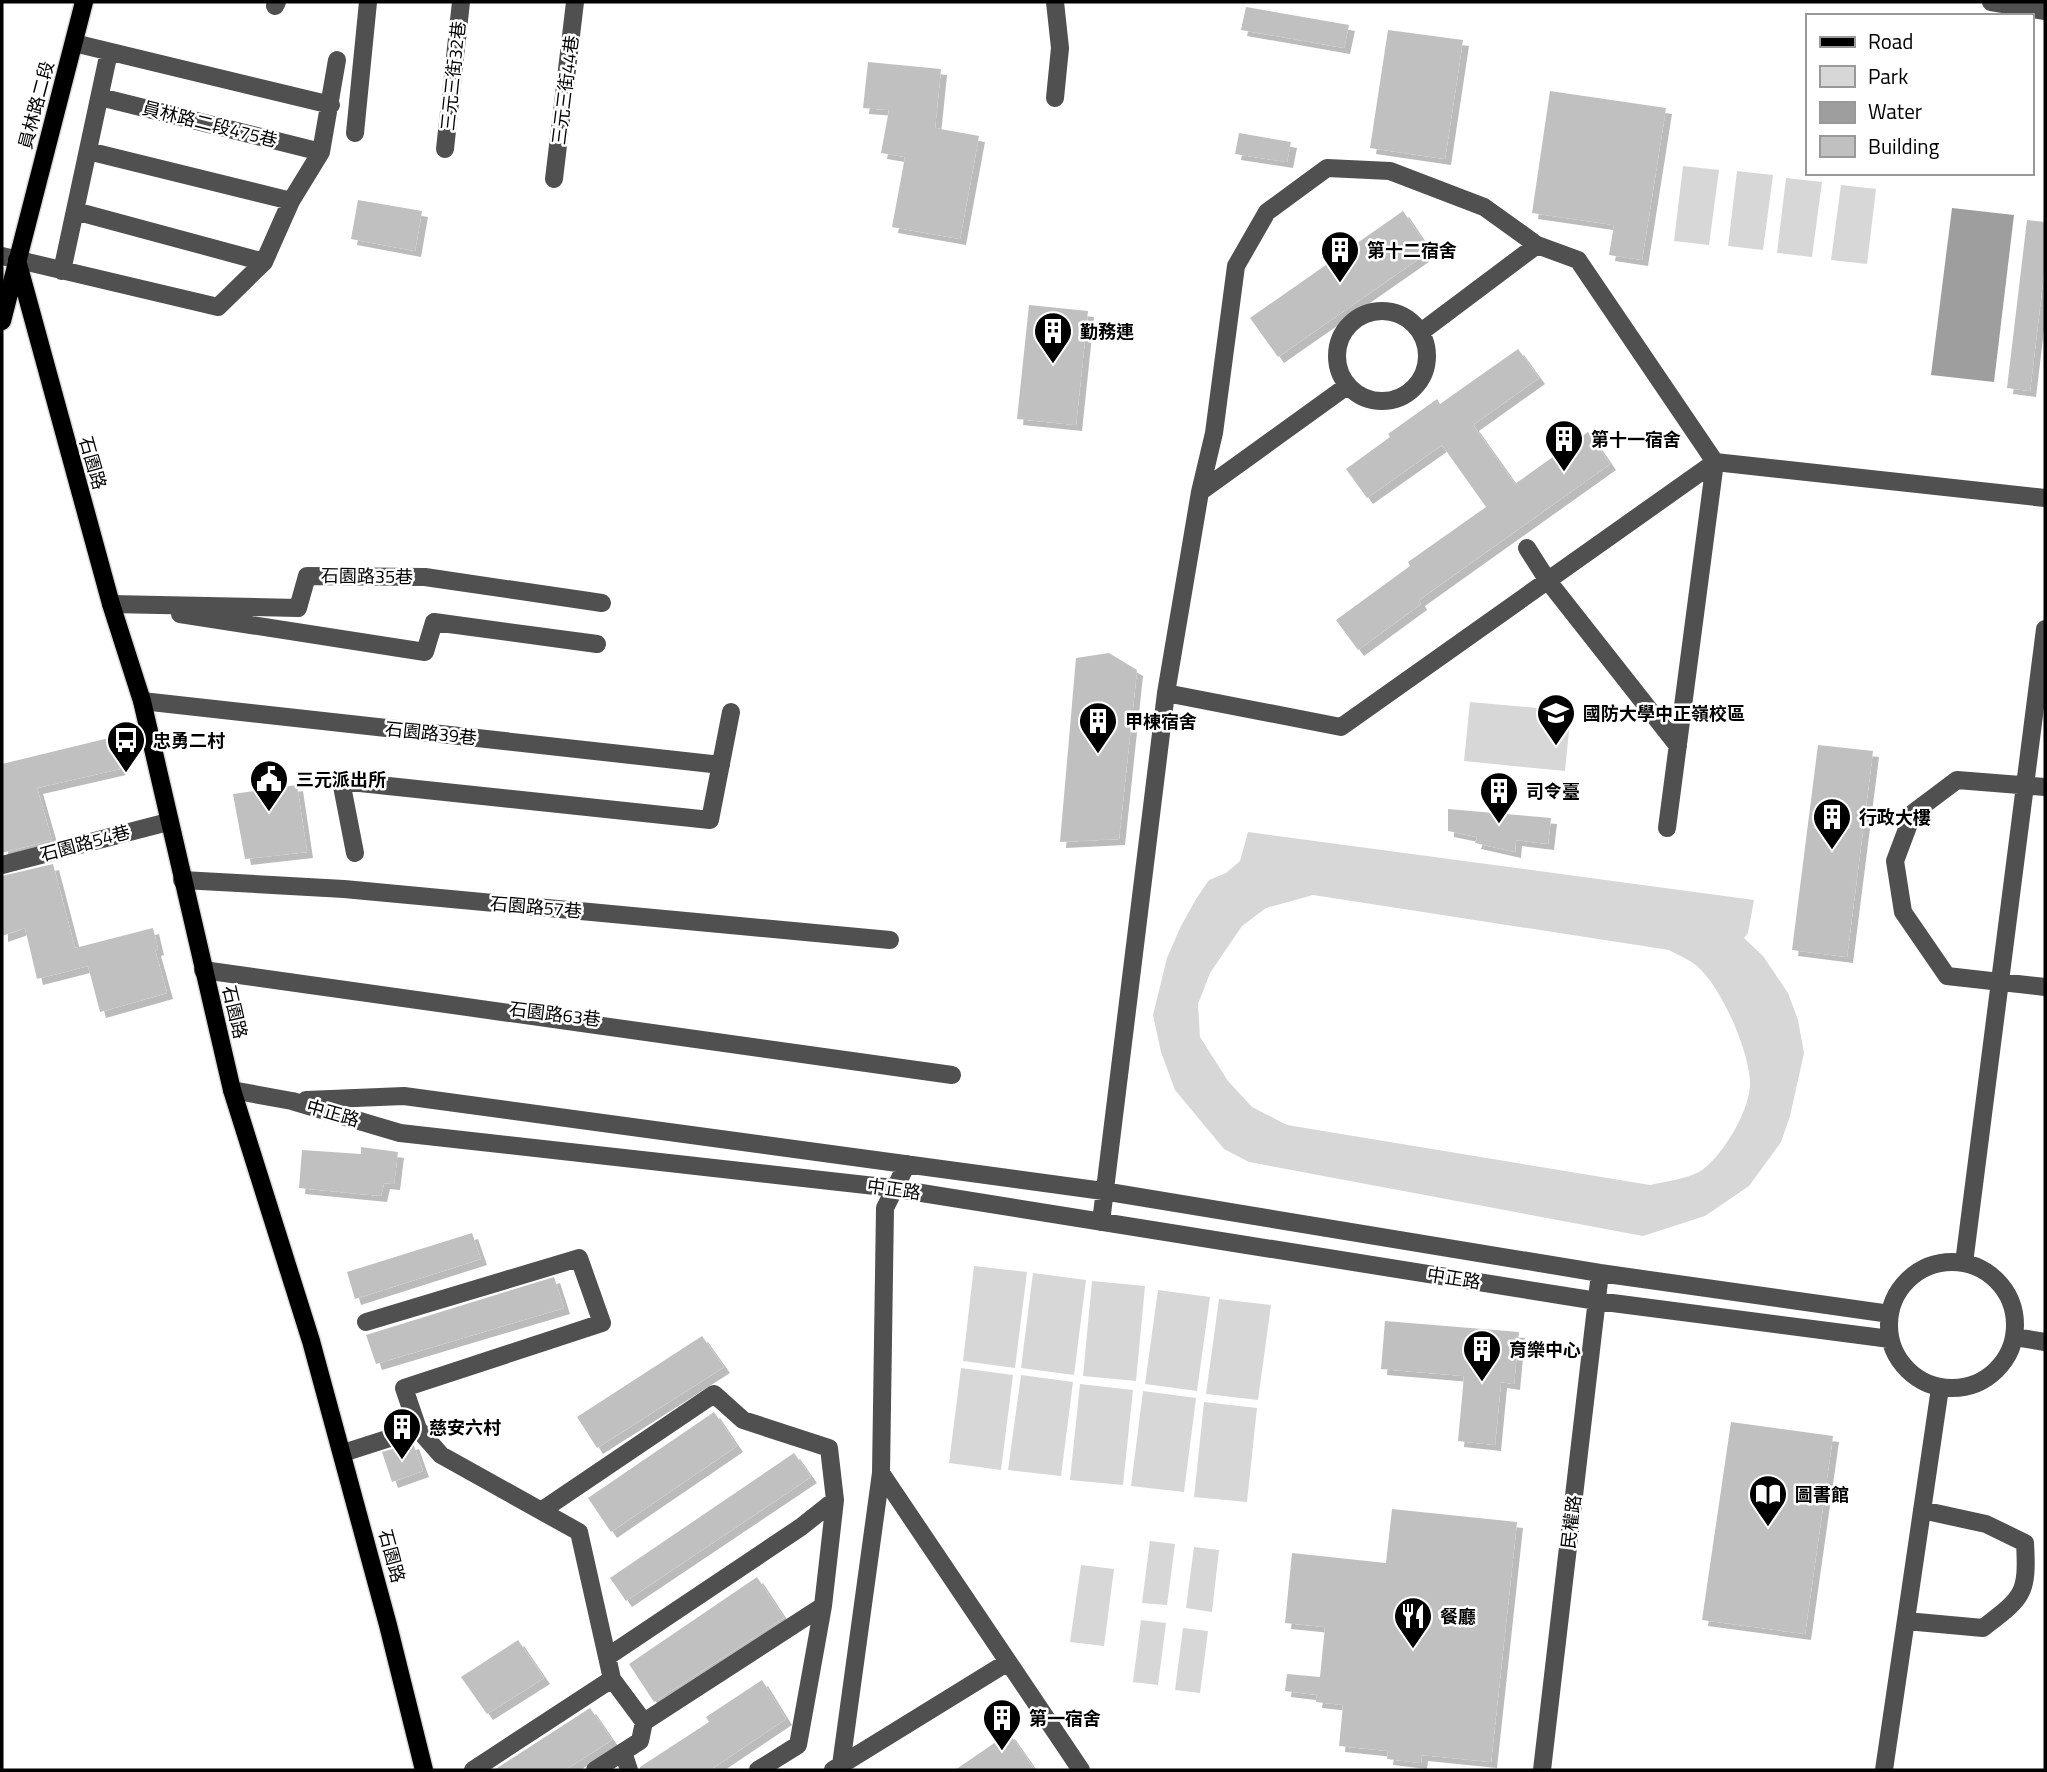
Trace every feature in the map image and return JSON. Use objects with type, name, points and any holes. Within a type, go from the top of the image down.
[{"type":"main road","name":"員林路二段","points":[[2,321],[9,258],[84,2]]},
{"type":"main road","name":"石園路","points":[[9,258],[142,701],[232,1090],[311,1341],[343,1453],[424,1770]]},
{"type":"street","points":[[355,133],[369,2]]},
{"type":"street","name":"三元三街32巷","points":[[444,149],[461,2]]},
{"type":"street","name":"三元三街44巷","points":[[554,179],[575,2]]},
{"type":"street","points":[[1055,2],[1060,48],[1055,97]]},
{"type":"street","points":[[1991,2],[2037,7]]},
{"type":"street","points":[[74,43],[331,105]]},
{"type":"street","points":[[62,271],[109,52]]},
{"type":"street","points":[[9,258],[218,307],[264,262],[291,201],[321,152],[337,60]]},
{"type":"street","name":"員林路二段475巷","points":[[100,97],[321,152]]},
{"type":"street","points":[[88,151],[291,201]]},
{"type":"street","points":[[1101,1222],[1166,693],[1200,492],[1214,432],[1236,267],[1267,212],[1327,168],[1390,171],[1484,207],[1537,245],[1578,260],[1715,462],[1667,828]]},
{"type":"street","points":[[75,211],[264,262]]},
{"type":"street","points":[[1421,332],[1537,245]]},
{"type":"street","points":[[1377,310],[1402,314],[1421,332],[1428,356],[1424,369],[1420,381],[1400,398],[1375,401],[1347,386],[1338,368],[1338,342],[1353,321],[1377,310]]},
{"type":"street","points":[[1200,492],[1347,386]]},
{"type":"street","points":[[1166,693],[1341,727],[1715,462],[2045,498]]},
{"type":"street","points":[[1527,548],[1548,580],[1678,746]]},
{"type":"street","name":"石園路35巷","points":[[111,604],[298,608],[307,576],[425,577],[603,603]]},
{"type":"street","points":[[111,604],[425,652],[434,622],[597,644]]},
{"type":"street","points":[[1964,1263],[2045,629]]},
{"type":"street","name":"石園路39巷","points":[[142,701],[720,765]]},
{"type":"street","points":[[355,853],[341,781],[710,820],[730,712]]},
{"type":"street","points":[[2045,787],[1957,780],[1913,813],[1895,861],[1903,912],[1947,976],[2045,987]]},
{"type":"street","name":"石園路54巷","points":[[2,865],[168,822]]},
{"type":"street","name":"石園路57巷","points":[[182,880],[344,889],[890,940]]},
{"type":"street","points":[[203,970],[952,1075]]},
{"type":"street","name":"石園路63巷","points":[[203,970],[906,1058]]},
{"type":"street","points":[[232,1090],[292,1101]]},
{"type":"street","name":"中正路","points":[[292,1101],[404,1096],[1103,1191],[1600,1273],[1890,1314]]},
{"type":"street","name":"中正路","points":[[292,1101],[400,1133],[884,1187],[1597,1301],[1890,1339]]},
{"type":"street","points":[[837,1768],[881,1473],[885,1208],[907,1164]]},
{"type":"street","points":[[366,1322],[579,1258],[602,1322],[404,1388],[418,1429],[441,1455],[579,1532],[612,1679],[644,1722]]},
{"type":"street","points":[[1944,1262],[1964,1263],[1983,1269],[1999,1282],[2010,1298],[2016,1317],[2015,1337],[2008,1356],[1996,1371],[1980,1383],[1960,1389],[1940,1388],[1923,1382],[1907,1371],[1896,1356],[1890,1339],[1890,1314],[1896,1295],[1909,1279],[1925,1268],[1944,1262]]},
{"type":"street","name":"民權路","points":[[1542,1770],[1600,1273]]},
{"type":"street","points":[[2015,1337],[2045,1342]]},
{"type":"street","points":[[1884,1770],[1940,1388]]},
{"type":"street","points":[[541,1511],[714,1394],[743,1420],[829,1448],[835,1500],[822,1606],[799,1745],[758,1770]]},
{"type":"street","points":[[343,1453],[418,1429]]},
{"type":"street","points":[[881,1473],[1081,1770]]},
{"type":"street","points":[[607,1657],[801,1527],[835,1500]]},
{"type":"street","points":[[1906,1621],[1983,1628],[2017,1602],[2027,1575],[2025,1543],[1986,1524],[1922,1510]]},
{"type":"street","points":[[596,1770],[640,1741],[644,1722],[822,1606]]},
{"type":"street","points":[[837,1768],[1008,1662]]},
{"type":"street","points":[[473,1770],[612,1679]]},
{"type":"street","points":[[623,1752],[629,1770]]},
{"type":"green space","points":[[1683,166],[1719,170],[1709,245],[1674,241]]},
{"type":"green space","points":[[1737,171],[1773,175],[1763,250],[1728,246]]},
{"type":"green space","points":[[1786,178],[1822,182],[1812,257],[1777,253]]},
{"type":"green space","points":[[1841,185],[1876,189],[1867,264],[1831,260]]},
{"type":"green space","points":[[1470,702],[1571,711],[1565,771],[1464,761]]},
{"type":"green space","points":[[1248,832],[1754,900],[1748,933],[1744,938],[1763,956],[1788,993],[1798,1020],[1804,1053],[1790,1116],[1781,1142],[1749,1186],[1705,1216],[1643,1236],[1249,1162],[1224,1149],[1175,1090],[1161,1052],[1153,1015],[1167,958],[1196,899],[1209,880],[1226,873],[1240,861]],"holes":[[[1313,895],[1669,950],[1698,967],[1718,992],[1740,1039],[1750,1082],[1741,1118],[1727,1143],[1710,1163],[1691,1175],[1650,1185],[1287,1125],[1252,1107],[1228,1081],[1200,1037],[1198,1004],[1210,973],[1242,926],[1266,908]]]},
{"type":"green space","points":[[974,1266],[1027,1272],[1015,1368],[963,1361]]},
{"type":"green space","points":[[1033,1273],[1086,1280],[1074,1375],[1021,1368]]},
{"type":"green space","points":[[1092,1281],[1145,1286],[1136,1381],[1083,1376]]},
{"type":"green space","points":[[1158,1290],[1210,1297],[1197,1391],[1145,1384]]},
{"type":"green space","points":[[1219,1299],[1271,1305],[1258,1400],[1206,1394]]},
{"type":"green space","points":[[961,1368],[1013,1375],[1001,1470],[949,1463]]},
{"type":"green space","points":[[1021,1375],[1073,1382],[1061,1476],[1008,1470]]},
{"type":"green space","points":[[1080,1384],[1133,1390],[1123,1485],[1070,1480]]},
{"type":"green space","points":[[1143,1391],[1196,1398],[1184,1492],[1131,1486]]},
{"type":"green space","points":[[1204,1402],[1257,1408],[1247,1502],[1194,1497]]},
{"type":"green space","points":[[1150,1541],[1175,1544],[1167,1605],[1142,1603]]},
{"type":"green space","points":[[1194,1547],[1219,1550],[1212,1612],[1186,1608]]},
{"type":"green space","points":[[1081,1565],[1114,1569],[1104,1646],[1070,1642]]},
{"type":"green space","points":[[1141,1620],[1166,1623],[1158,1685],[1133,1682]]},
{"type":"green space","points":[[1183,1628],[1208,1631],[1200,1693],[1175,1690]]},
{"type":"water","points":[[1952,208],[2014,215],[1994,382],[1931,375]]},
{"type":"building","points":[[1246,7],[1349,25],[1344,48],[1241,30]]},
{"type":"building","points":[[1388,30],[1463,40],[1445,159],[1370,148]]},
{"type":"building","points":[[868,62],[941,69],[935,128],[979,136],[960,239],[892,227],[905,157],[881,153],[889,110],[863,108]]},
{"type":"building","points":[[1550,91],[1666,108],[1642,260],[1609,255],[1614,225],[1532,213]]},
{"type":"building","points":[[1239,133],[1291,142],[1287,162],[1235,154]]},
{"type":"building","points":[[358,200],[422,211],[415,251],[351,239]]},
{"type":"building","name":"第十二宿舍","points":[[1403,211],[1430,251],[1278,357],[1250,318]]},
{"type":"building","points":[[2027,220],[2045,222],[2045,265],[2030,391],[2007,388]]},
{"type":"building","name":"勤務連","points":[[1029,305],[1088,311],[1076,425],[1017,419]]},
{"type":"building","name":"第十一宿舍","points":[[1518,349],[1539,378],[1473,425],[1515,484],[1588,432],[1610,464],[1419,600],[1421,604],[1358,650],[1336,620],[1410,566],[1408,562],[1486,507],[1442,445],[1367,498],[1346,469],[1390,437],[1388,434],[1437,399],[1440,404]]},
{"type":"building","name":"甲棟宿舍","points":[[1109,653],[1137,670],[1119,839],[1060,842],[1076,658]]},
{"type":"building","points":[[113,737],[120,769],[37,788],[52,840],[2,853],[2,764]]},
{"type":"building","name":"行政大樓","points":[[1818,745],[1873,751],[1847,957],[1792,950]]},
{"type":"building","name":"三元派出所","points":[[297,785],[307,852],[245,859],[233,794]]},
{"type":"building","name":"司令臺","points":[[1448,809],[1551,818],[1548,844],[1516,840],[1515,852],[1475,843],[1477,837],[1448,831]]},
{"type":"building","points":[[53,864],[75,948],[153,928],[158,949],[155,950],[167,993],[100,1012],[88,966],[37,979],[25,928],[2,936],[2,876]]},
{"type":"building","points":[[361,1147],[398,1152],[394,1184],[384,1183],[381,1196],[299,1188],[302,1150],[361,1154]]},
{"type":"building","points":[[472,1233],[481,1259],[355,1299],[347,1272]]},
{"type":"building","points":[[554,1277],[564,1308],[376,1364],[366,1335]]},
{"type":"building","name":"育樂中心","points":[[1385,1321],[1519,1332],[1514,1384],[1501,1382],[1495,1445],[1458,1441],[1464,1376],[1381,1369]]},
{"type":"building","points":[[702,1336],[724,1367],[597,1448],[577,1417]]},
{"type":"building","points":[[714,1412],[737,1446],[611,1532],[588,1498]]},
{"type":"building","name":"圖書館","points":[[1731,1422],[1833,1436],[1805,1634],[1702,1620]]},
{"type":"building","name":"慈安六村","points":[[413,1443],[423,1471],[392,1482],[382,1452]]},
{"type":"building","points":[[794,1453],[811,1477],[626,1601],[610,1578]]},
{"type":"building","name":"餐廳","points":[[1392,1509],[1517,1522],[1491,1762],[1422,1755],[1421,1763],[1387,1759],[1388,1751],[1339,1746],[1343,1705],[1316,1702],[1317,1695],[1285,1691],[1287,1674],[1320,1677],[1325,1627],[1285,1623],[1292,1553],[1386,1563]]},
{"type":"building","points":[[757,1577],[784,1618],[654,1702],[629,1664]]},
{"type":"building","points":[[518,1640],[544,1678],[487,1714],[461,1677]]},
{"type":"building","points":[[762,1680],[786,1719],[710,1770],[640,1770],[640,1767],[709,1722],[706,1717]]},
{"type":"building","points":[[590,1708],[612,1740],[565,1770],[494,1770]]},
{"type":"building","name":"第一宿舍","points":[[1009,1733],[1035,1770],[955,1770]]},
{"type":"place","name":"第十二宿舍","points":[[1340,284]]},
{"type":"place","name":"勤務連","points":[[1053,365]]},
{"type":"place","name":"第十一宿舍","points":[[1564,473]]},
{"type":"place","name":"國防大學中正嶺校區","points":[[1556,747]]},
{"type":"place","name":"甲棟宿舍","points":[[1098,755]]},
{"type":"place","name":"忠勇二村","points":[[126,774]]},
{"type":"place","name":"三元派出所","points":[[269,813]]},
{"type":"place","name":"司令臺","points":[[1499,825]]},
{"type":"place","name":"行政大樓","points":[[1832,851]]},
{"type":"place","name":"育樂中心","points":[[1482,1383]]},
{"type":"place","name":"慈安六村","points":[[402,1461]]},
{"type":"place","name":"圖書館","points":[[1768,1528]]},
{"type":"place","name":"餐廳","points":[[1413,1650]]},
{"type":"place","name":"第一宿舍","points":[[1002,1752]]}]
